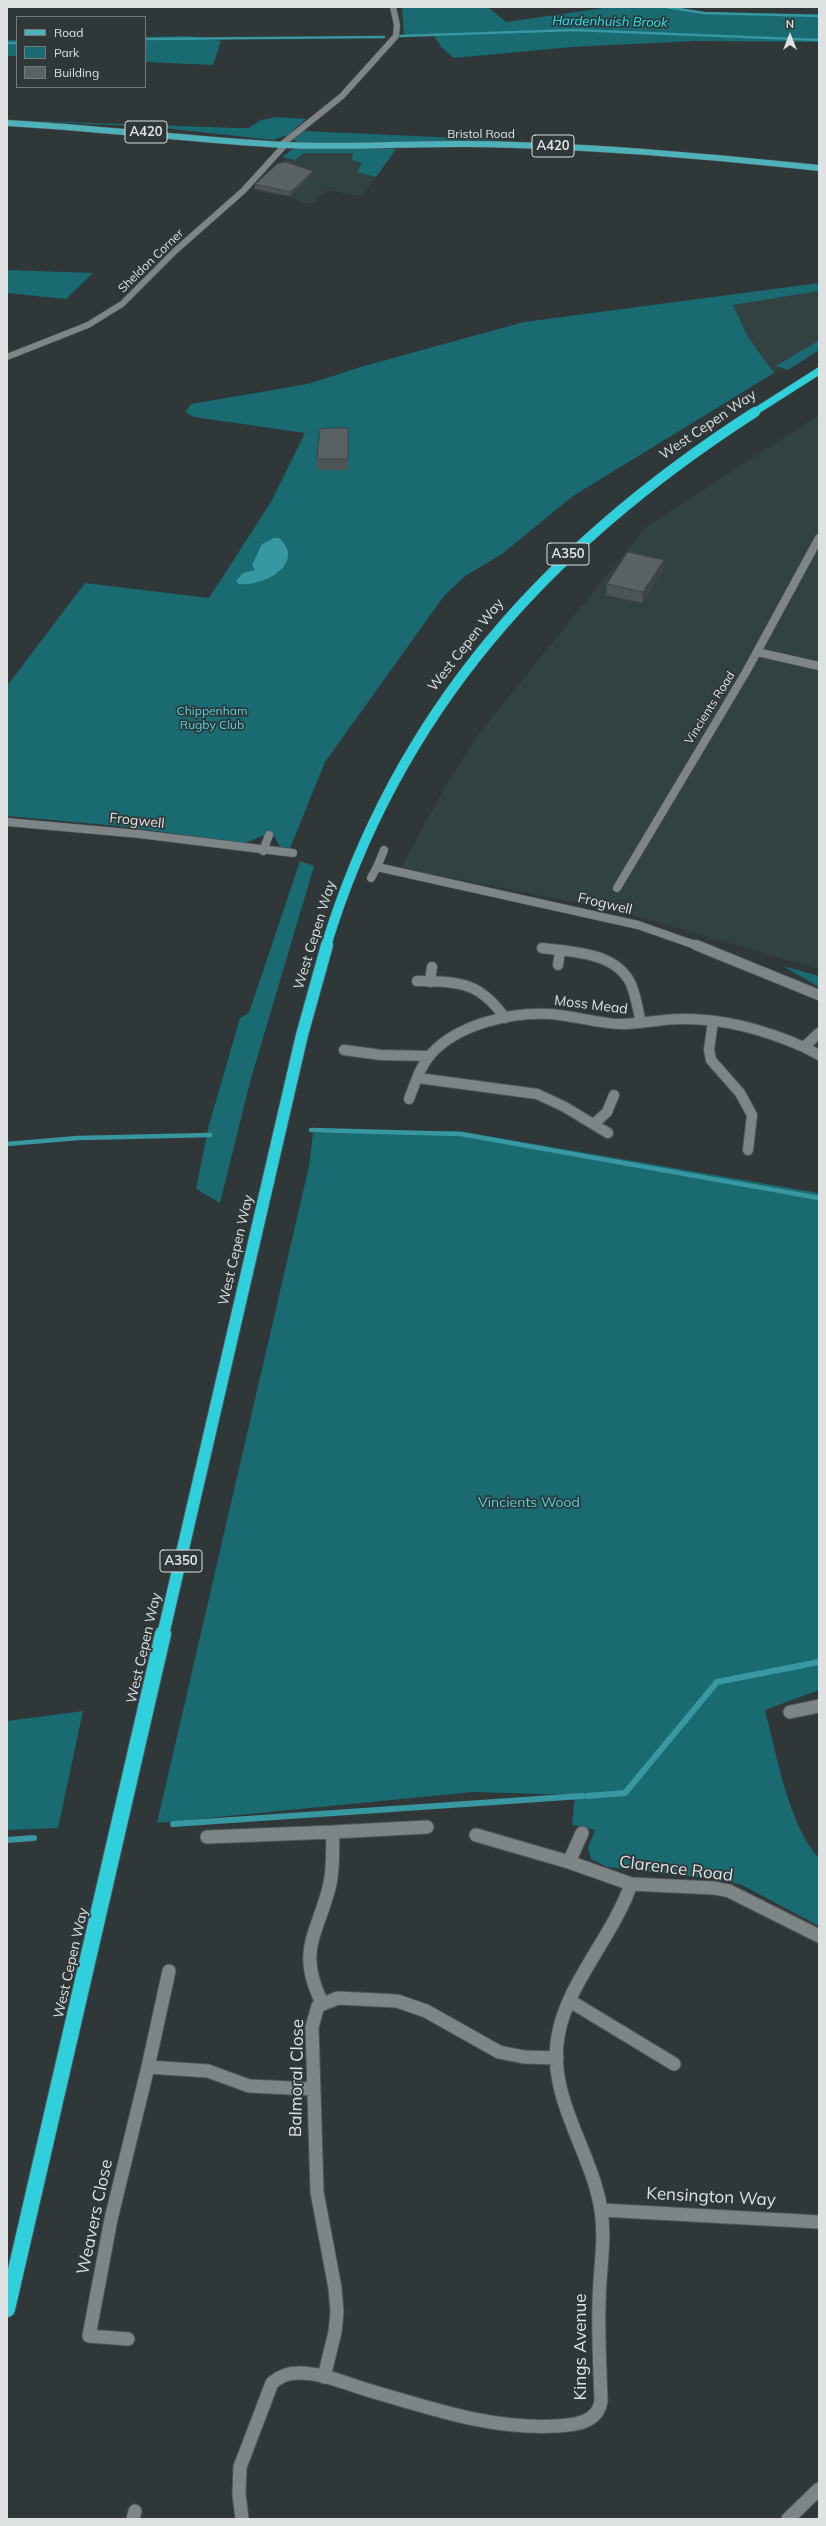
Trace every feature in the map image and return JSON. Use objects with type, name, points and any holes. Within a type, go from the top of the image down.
[{"type":"highway","name":"West Cepen Way","points":[[809,376],[819,366]]},
{"type":"highway","name":"West Cepen Way","points":[[7,2309],[302,1035],[325,950],[354,867],[414,743],[463,670],[528,593],[586,538],[639,494],[694,452],[809,376],[819,371]]},
{"type":"main road","name":"A420","points":[[7,123],[97,128],[283,145]]},
{"type":"main road","name":"Bristol Road","points":[[283,145],[524,145],[721,158],[819,168]]},
{"type":"street","name":"Sheldon Corner","points":[[7,357],[88,325],[122,304],[175,252],[243,191],[283,145],[342,96],[396,36],[397,25],[393,7]]},
{"type":"street","name":"Vincients Road","points":[[617,888],[757,652],[819,538]]},
{"type":"street","points":[[757,652],[819,666]]},
{"type":"street","name":"Frogwell","points":[[7,822],[138,834],[263,851],[293,853]]},
{"type":"street","points":[[263,851],[269,835]]},
{"type":"street","points":[[370,878],[377,867],[384,850]]},
{"type":"street","name":"Frogwell","points":[[377,867],[638,925],[719,953],[819,995]]},
{"type":"street","points":[[542,948],[602,959],[623,971],[633,990],[641,1023]]},
{"type":"street","points":[[558,965],[560,951]]},
{"type":"street","points":[[430,982],[432,967]]},
{"type":"street","points":[[418,981],[462,984],[479,988],[491,998],[505,1018]]},
{"type":"street","name":"Moss Mead","points":[[409,1099],[430,1056],[438,1048],[457,1036],[505,1018],[551,1014],[606,1023],[641,1023],[681,1020],[713,1021],[761,1031],[804,1047],[819,1055]]},
{"type":"street","points":[[713,1021],[709,1050],[711,1060],[746,1102],[752,1116],[746,1134],[748,1150]]},
{"type":"street","points":[[804,1047],[819,1032]]},
{"type":"street","points":[[344,1050],[381,1055],[430,1056]]},
{"type":"street","points":[[418,1078],[528,1092],[553,1101],[608,1133]]},
{"type":"street","points":[[594,1124],[604,1118],[611,1108],[614,1095]]},
{"type":"street","points":[[790,1712],[819,1706]]},
{"type":"street","points":[[207,1837],[427,1827]]},
{"type":"street","points":[[322,2003],[312,1983],[308,1956],[312,1931],[331,1876],[333,1832]]},
{"type":"street","points":[[569,1862],[582,1833]]},
{"type":"street","name":"Clarence Road","points":[[476,1835],[569,1862],[631,1884],[714,1888],[729,1891],[819,1936]]},
{"type":"street","name":"Kings Avenue","points":[[242,2519],[239,2494],[240,2467],[272,2383],[276,2378],[289,2373],[324,2376],[481,2422],[546,2426],[574,2423],[590,2419],[598,2411],[601,2401],[598,2314],[601,2210],[564,2098],[557,2058],[558,2036],[570,2001],[623,1910],[631,1884]]},
{"type":"street","name":"Weavers Close","points":[[128,2338],[89,2336],[111,2219],[170,1971]]},
{"type":"street","name":"Balmoral Close","points":[[324,2376],[335,2332],[337,2300],[317,2192],[312,2022],[315,2012],[322,2003],[343,1997],[405,2003],[426,2011],[499,2052],[518,2057],[557,2058]]},
{"type":"street","points":[[570,2001],[674,2064]]},
{"type":"street","points":[[148,2067],[208,2071],[249,2086],[313,2089]]},
{"type":"street","name":"Kensington Way","points":[[601,2210],[819,2222]]},
{"type":"street","points":[[788,2519],[819,2489]]},
{"type":"shaded area","points":[[395,151],[362,196],[326,190],[312,204],[300,202],[302,200],[252,190],[292,152]]},
{"type":"shaded area","points":[[819,291],[819,340],[777,366],[782,368],[774,373],[748,337],[733,305]]},
{"type":"shaded area","points":[[819,415],[819,969],[620,911],[401,868],[444,789],[478,735],[646,527]]},
{"type":"shaded area","points":[[274,538],[279,538],[286,548],[288,557],[285,565],[270,578],[249,584],[239,584],[236,581],[243,573],[255,570],[252,565],[262,544]]},
{"type":"green space","points":[[402,7],[488,7],[506,22],[611,7],[672,7],[708,13],[819,14],[819,42],[694,41],[572,47],[454,58],[442,48],[434,36],[404,35]]},
{"type":"green space","points":[[189,36],[221,41],[213,65],[146,62],[146,37]]},
{"type":"green space","points":[[7,40],[16,40],[16,56],[7,56]]},
{"type":"green space","points":[[277,117],[306,119],[288,135],[273,140],[154,127],[7,120],[249,128],[261,120]]},
{"type":"green space","points":[[303,131],[504,140],[326,144],[297,142],[292,139]]},
{"type":"green space","points":[[293,149],[396,149],[376,177],[357,172],[362,163],[352,160],[353,153],[304,153],[295,160],[282,157]]},
{"type":"green space","points":[[7,270],[93,273],[66,299],[7,293]]},
{"type":"green space","name":"Chippenham Rugby Club","points":[[819,283],[819,291],[733,305],[748,337],[774,373],[573,496],[502,554],[465,576],[444,596],[325,762],[290,848],[280,847],[275,837],[262,836],[245,843],[118,826],[7,816],[7,686],[85,583],[209,598],[271,502],[305,433],[194,417],[185,412],[191,404],[308,384],[364,366],[524,322]]},
{"type":"green space","points":[[819,340],[819,350],[788,370],[776,366]]},
{"type":"green space","points":[[300,861],[314,866],[250,1082],[220,1203],[196,1189],[209,1125],[240,1018],[249,1013]]},
{"type":"green space","points":[[783,966],[819,976],[819,987]]},
{"type":"green space","name":"Vincients Wood","points":[[459,1131],[819,1193],[819,1690],[765,1710],[779,1767],[792,1809],[799,1828],[819,1858],[819,1926],[740,1884],[714,1879],[607,1867],[591,1859],[588,1848],[595,1830],[572,1825],[575,1795],[473,1792],[157,1823],[309,1166],[313,1133]]},
{"type":"green space","points":[[83,1711],[58,1828],[7,1830],[7,1721]]},
{"type":"building","points":[[286,162],[313,171],[291,192],[255,184],[277,164]]},
{"type":"building","points":[[348,428],[348,459],[317,459],[320,429]]},
{"type":"building","points":[[628,552],[664,560],[643,592],[607,584]]},
{"type":"waterway","points":[[666,7],[704,13],[819,16]]},
{"type":"waterway","name":"Hardenhuish Brook","points":[[400,36],[575,30],[819,40]]},
{"type":"waterway","points":[[146,39],[384,37]]},
{"type":"waterway","points":[[7,43],[16,43]]},
{"type":"waterway","points":[[311,1130],[461,1134],[819,1198]]},
{"type":"waterway","points":[[7,1144],[78,1138],[210,1135]]},
{"type":"waterway","points":[[587,1796],[625,1793],[717,1682],[819,1662]]},
{"type":"waterway","points":[[173,1824],[582,1796]]},
{"type":"waterway","points":[[7,1840],[34,1838]]}]
